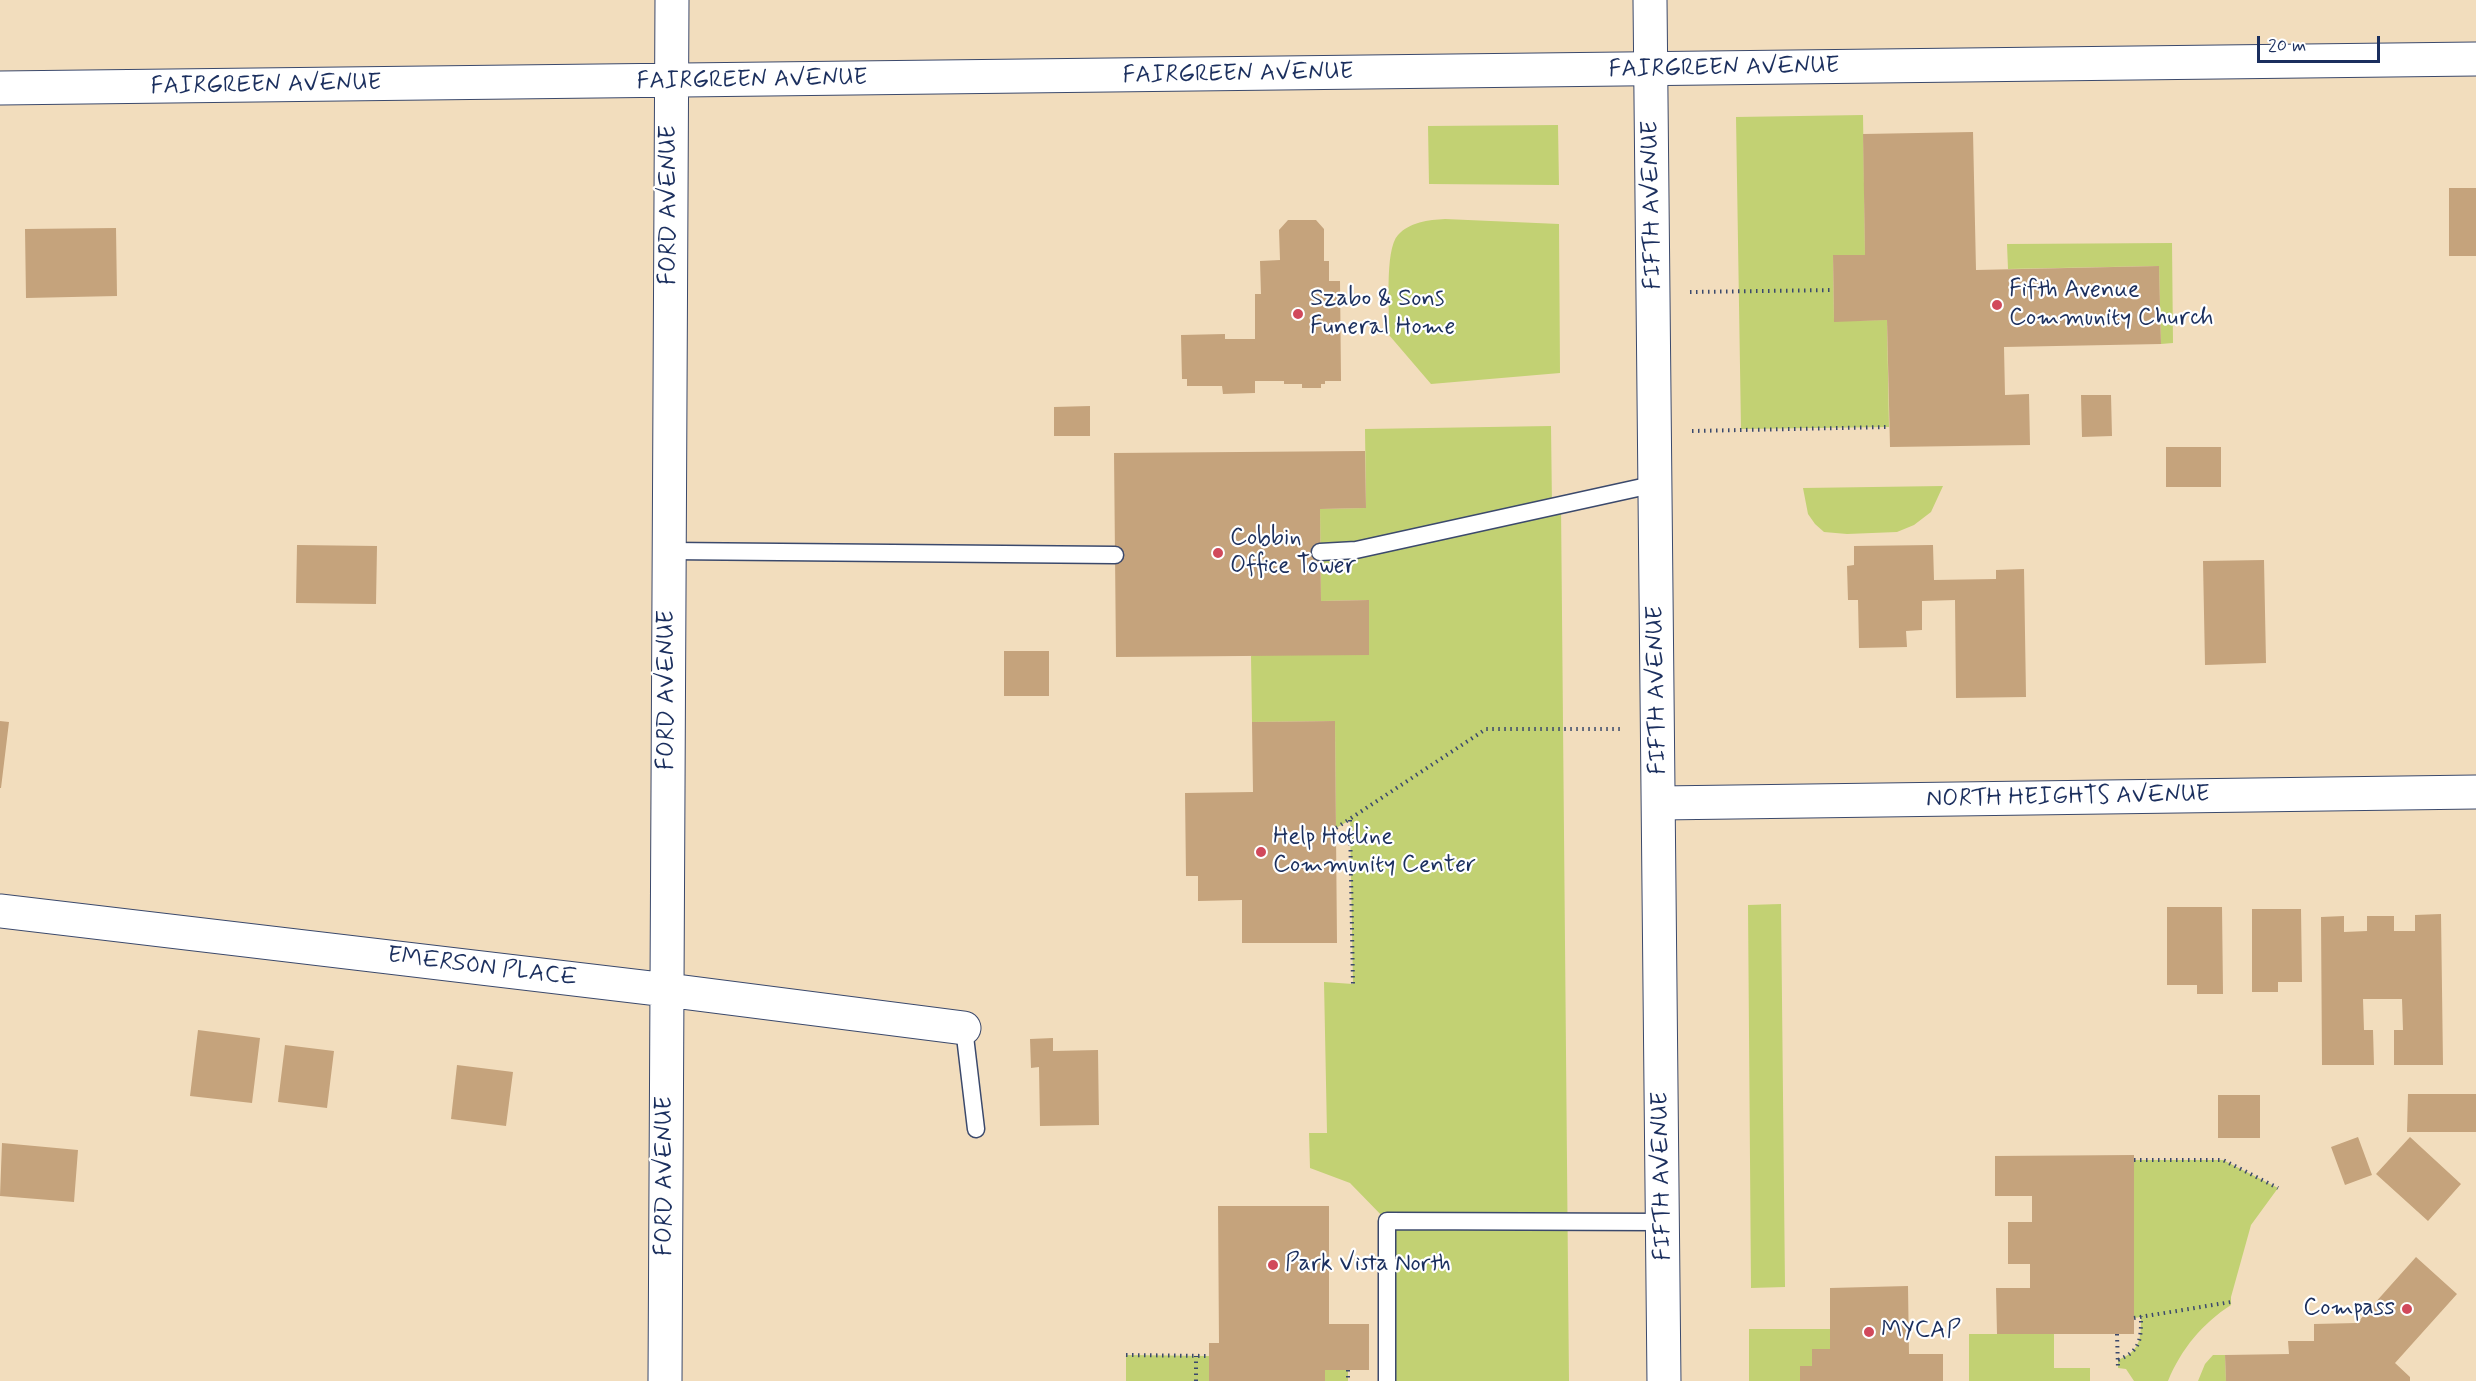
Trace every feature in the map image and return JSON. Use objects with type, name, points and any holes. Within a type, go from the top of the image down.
[{"type":"street","name":"FORD AVENUE","points":[[665,1381],[672,0]]},
{"type":"street","name":"FIFTH AVENUE","points":[[1650,0],[1660,803],[1664,1381]]},
{"type":"street","name":"FAIRGREEN AVENUE","points":[[0,88],[671,82],[2476,59]]},
{"type":"street","name":"NORTH HEIGHTS AVENUE","points":[[1660,803],[2476,792]]},
{"type":"street","name":"EMERSON PLACE","points":[[0,911],[667,990],[964,1028]]},
{"type":"lane","points":[[1320,552],[1356,550],[1656,484]]},
{"type":"lane","points":[[669,551],[1115,555]]},
{"type":"lane","points":[[964,1028],[976,1129]]},
{"type":"lane","points":[[1387,1381],[1387,1221],[1663,1222]]},
{"type":"path","points":[[1654,292],[1833,290]]},
{"type":"path","points":[[1655,432],[1889,427]]},
{"type":"path","points":[[1336,828],[1486,729],[1659,729]]},
{"type":"path","points":[[1350,819],[1353,985]]},
{"type":"path","points":[[2134,1160],[2223,1160],[2278,1188]]},
{"type":"path","points":[[2134,1318],[2231,1302]]},
{"type":"path","points":[[2118,1360],[2130,1355],[2137,1347],[2141,1335],[2141,1316]]},
{"type":"path","points":[[2117,1334],[2118,1368]]},
{"type":"path","points":[[1126,1355],[1209,1356]]},
{"type":"path","points":[[1196,1356],[1196,1381]]},
{"type":"path","points":[[1348,1370],[1348,1381]]},
{"type":"green space","points":[[1863,115],[1865,255],[1833,255],[1834,321],[1887,320],[1889,427],[1741,429],[1736,117]]},
{"type":"green space","points":[[1558,125],[1559,185],[1429,184],[1428,126]]},
{"type":"green space","points":[[1445,219],[1559,224],[1560,373],[1431,384],[1389,335],[1389,268],[1394,243],[1398,235],[1414,224]]},
{"type":"green space","points":[[2172,243],[2173,343],[2161,344],[2159,266],[2008,269],[2007,244]]},
{"type":"green space","points":[[1551,426],[1552,507],[1561,505],[1569,1381],[1387,1381],[1387,1221],[1350,1183],[1310,1168],[1309,1133],[1327,1133],[1324,982],[1353,984],[1350,820],[1336,828],[1335,721],[1252,722],[1251,656],[1368,600],[1321,601],[1320,509],[1366,508],[1365,429]]},
{"type":"green space","points":[[1943,486],[1931,512],[1914,525],[1897,532],[1847,534],[1824,532],[1815,524],[1808,514],[1803,488]]},
{"type":"green space","points":[[1781,904],[1785,1287],[1751,1288],[1748,905]]},
{"type":"green space","points":[[2134,1160],[2223,1160],[2278,1188],[2251,1225],[2231,1297],[2231,1305],[2211,1320],[2194,1338],[2179,1358],[2168,1381],[2134,1381],[2126,1369],[2118,1368],[2118,1360],[2135,1349],[2140,1338],[2141,1317],[2134,1318]]},
{"type":"green space","points":[[1749,1329],[1830,1329],[1830,1349],[1812,1366],[1800,1366],[1800,1381],[1749,1381]]},
{"type":"green space","points":[[1969,1334],[2054,1334],[2054,1368],[2090,1368],[2090,1381],[1969,1381]]},
{"type":"green space","points":[[1126,1355],[1209,1356],[1209,1381],[1126,1381]]},
{"type":"green space","points":[[2213,1355],[2225,1355],[2226,1381],[2198,1381],[2205,1364]]},
{"type":"green space","points":[[1325,1370],[1348,1370],[1348,1381],[1325,1381]]},
{"type":"building","name":"Fifth Avenue Community Church","points":[[1973,132],[1976,270],[2159,266],[2161,344],[2004,347],[2005,395],[2029,394],[2030,445],[1890,447],[1887,320],[1834,322],[1833,255],[1865,255],[1863,134]]},
{"type":"building","points":[[2449,188],[2476,188],[2476,256],[2449,256]]},
{"type":"building","name":"Szabo & Sons Funeral Home","points":[[1288,220],[1316,220],[1324,229],[1324,261],[1329,261],[1329,281],[1340,281],[1341,381],[1325,381],[1325,384],[1321,384],[1321,388],[1302,388],[1302,384],[1284,384],[1284,381],[1255,381],[1255,393],[1223,394],[1222,386],[1187,386],[1187,379],[1182,379],[1181,335],[1225,334],[1225,339],[1255,339],[1255,294],[1261,294],[1260,261],[1280,260],[1279,230]]},
{"type":"building","points":[[116,228],[117,296],[26,298],[25,229]]},
{"type":"building","points":[[2081,395],[2111,395],[2112,436],[2082,437]]},
{"type":"building","points":[[1090,406],[1090,436],[1054,436],[1054,407]]},
{"type":"building","points":[[2166,447],[2221,447],[2221,487],[2166,487]]},
{"type":"building","name":"Cobbin Office Tower","points":[[1365,451],[1366,508],[1320,509],[1321,601],[1369,600],[1369,655],[1116,657],[1114,453]]},
{"type":"building","points":[[297,545],[377,546],[376,604],[296,603]]},
{"type":"building","points":[[1933,545],[1934,580],[1996,579],[1996,570],[2024,569],[2026,697],[1956,698],[1955,600],[1922,601],[1922,630],[1906,631],[1907,647],[1859,648],[1858,600],[1848,600],[1847,566],[1854,565],[1854,546]]},
{"type":"building","points":[[2264,560],[2266,663],[2205,665],[2203,561]]},
{"type":"building","points":[[1004,651],[1049,651],[1049,696],[1004,696]]},
{"type":"building","points":[[0,721],[9,722],[1,788],[0,788]]},
{"type":"building","name":"Help Hotline Community Center","points":[[1335,721],[1337,943],[1242,943],[1242,900],[1198,901],[1198,876],[1186,876],[1185,793],[1253,792],[1252,722]]},
{"type":"building","points":[[2167,907],[2222,907],[2223,994],[2197,994],[2197,985],[2167,985]]},
{"type":"building","points":[[2252,909],[2301,909],[2302,982],[2278,982],[2278,992],[2252,992]]},
{"type":"building","points":[[2441,914],[2443,1065],[2394,1065],[2394,1030],[2403,1030],[2402,999],[2363,999],[2364,1030],[2373,1030],[2374,1065],[2322,1065],[2321,917],[2344,916],[2344,932],[2367,931],[2367,916],[2394,916],[2394,931],[2415,931],[2415,915]]},
{"type":"building","points":[[198,1030],[260,1038],[252,1103],[190,1096]]},
{"type":"building","points":[[1053,1038],[1053,1051],[1098,1050],[1099,1125],[1040,1126],[1039,1067],[1031,1068],[1030,1039]]},
{"type":"building","points":[[285,1045],[334,1051],[327,1108],[278,1102]]},
{"type":"building","points":[[457,1065],[513,1072],[506,1126],[451,1119]]},
{"type":"building","points":[[2408,1094],[2476,1094],[2476,1132],[2407,1132]]},
{"type":"building","points":[[2218,1095],[2260,1095],[2260,1138],[2218,1138]]},
{"type":"building","points":[[2358,1137],[2372,1175],[2345,1185],[2331,1147]]},
{"type":"building","points":[[2410,1137],[2461,1184],[2428,1221],[2376,1174]]},
{"type":"building","points":[[2,1143],[78,1150],[74,1202],[0,1196]]},
{"type":"building","points":[[2134,1155],[2134,1334],[1997,1334],[1996,1288],[2030,1288],[2030,1264],[2008,1264],[2008,1222],[2032,1222],[2032,1196],[1995,1196],[1995,1156]]},
{"type":"building","name":"Park Vista North","points":[[1218,1206],[1329,1206],[1329,1324],[1369,1324],[1369,1370],[1325,1370],[1325,1381],[1209,1381],[1209,1343],[1219,1343]]},
{"type":"building","name":"Compass","points":[[2416,1257],[2457,1294],[2395,1363],[2410,1377],[2410,1381],[2226,1381],[2225,1355],[2289,1354],[2288,1341],[2314,1341],[2314,1324],[2357,1323]]},
{"type":"building","name":"MYCAP","points":[[1908,1286],[1909,1354],[1943,1354],[1943,1381],[1800,1381],[1800,1366],[1812,1366],[1812,1349],[1830,1349],[1830,1288]]},
{"type":"place","name":"Fifth Avenue Community Church","points":[[1997,305]]},
{"type":"place","name":"Szabo & Sons Funeral Home","points":[[1298,314]]},
{"type":"place","name":"Cobbin Office Tower","points":[[1218,553]]},
{"type":"place","name":"Help Hotline Community Center","points":[[1261,852]]},
{"type":"place","name":"Park Vista North","points":[[1273,1265]]},
{"type":"place","name":"Compass","points":[[2407,1309]]},
{"type":"place","name":"MYCAP","points":[[1869,1332]]}]
